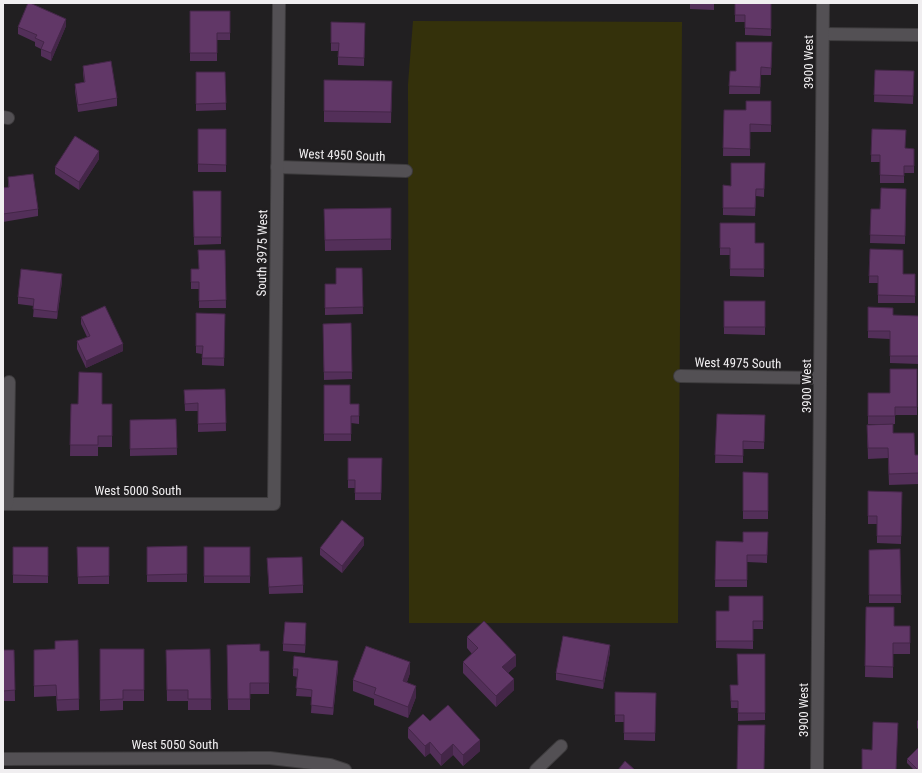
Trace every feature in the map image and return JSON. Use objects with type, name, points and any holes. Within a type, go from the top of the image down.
[{"type":"street","name":"South 3975 West","points":[[274,504],[279,3]]},
{"type":"street","name":"3900 West","points":[[817,770],[823,3]]},
{"type":"street","points":[[822,34],[919,35]]},
{"type":"street","name":"West 4950 South","points":[[277,167],[406,171]]},
{"type":"street","name":"West 4975 South","points":[[680,376],[820,378]]},
{"type":"street","points":[[5,504],[9,382]]},
{"type":"street","name":"West 5000 South","points":[[5,504],[274,504]]},
{"type":"street","points":[[536,770],[561,746]]},
{"type":"street","name":"West 5050 South","points":[[3,759],[270,758],[330,765],[345,770]]},
{"type":"shaded area","points":[[413,21],[682,22],[678,623],[409,623],[408,84]]},
{"type":"building","points":[[28,3],[66,19],[51,53],[41,49],[44,42],[35,38],[37,35],[18,27]]},
{"type":"building","points":[[735,3],[771,3],[771,29],[745,28],[745,15],[735,15]]},
{"type":"building","points":[[190,11],[230,11],[230,33],[217,33],[217,53],[190,53]]},
{"type":"building","points":[[331,22],[365,23],[364,58],[338,57],[339,43],[331,43]]},
{"type":"building","points":[[736,42],[772,42],[771,68],[761,67],[760,87],[729,86],[730,71],[736,71]]},
{"type":"building","points":[[111,61],[117,98],[78,105],[75,84],[85,82],[83,66]]},
{"type":"building","points":[[875,70],[914,71],[913,96],[874,95]]},
{"type":"building","points":[[196,72],[225,72],[226,103],[196,104]]},
{"type":"building","points":[[324,80],[392,81],[391,112],[324,111]]},
{"type":"building","points":[[746,101],[771,101],[771,125],[750,124],[750,149],[723,148],[724,110],[746,110]]},
{"type":"building","points":[[198,129],[226,129],[226,165],[198,164]]},
{"type":"building","points":[[872,129],[906,130],[905,148],[914,149],[914,166],[904,166],[904,176],[880,175],[880,155],[871,155]]},
{"type":"building","points":[[75,136],[99,151],[79,182],[55,167]]},
{"type":"building","points":[[731,163],[765,163],[764,189],[756,189],[755,208],[723,208],[723,185],[731,186]]},
{"type":"building","points":[[33,174],[38,209],[3,214],[3,188],[9,187],[8,177]]},
{"type":"building","points":[[881,188],[906,189],[905,236],[870,235],[871,209],[880,209]]},
{"type":"building","points":[[193,191],[221,191],[221,237],[194,237]]},
{"type":"building","points":[[391,208],[391,239],[325,240],[324,209]]},
{"type":"building","points":[[720,223],[755,223],[755,243],[764,243],[764,269],[730,269],[730,248],[720,248]]},
{"type":"building","points":[[870,249],[903,250],[903,274],[915,274],[915,296],[878,295],[878,276],[869,276]]},
{"type":"building","points":[[198,250],[225,250],[226,300],[199,301],[199,282],[191,282],[191,269],[199,269]]},
{"type":"building","points":[[336,268],[362,268],[363,307],[325,308],[325,284],[336,284]]},
{"type":"building","points":[[21,269],[62,274],[57,312],[33,309],[34,299],[18,297]]},
{"type":"building","points":[[724,301],[765,301],[765,327],[724,327]]},
{"type":"building","points":[[105,306],[123,344],[86,361],[77,341],[90,336],[81,317]]},
{"type":"building","points":[[868,307],[893,308],[893,315],[919,316],[919,356],[890,356],[890,331],[868,331]]},
{"type":"building","points":[[196,313],[225,314],[224,358],[202,358],[203,346],[196,346]]},
{"type":"building","points":[[351,323],[352,372],[324,372],[323,324]]},
{"type":"building","points":[[890,369],[917,369],[917,407],[895,407],[895,416],[868,416],[868,393],[890,393]]},
{"type":"building","points":[[79,372],[102,373],[102,404],[112,404],[112,436],[98,436],[98,445],[70,445],[71,404],[78,404]]},
{"type":"building","points":[[324,385],[350,385],[350,404],[359,404],[359,416],[351,416],[351,434],[324,434]]},
{"type":"building","points":[[225,389],[226,423],[198,424],[198,403],[185,404],[184,390]]},
{"type":"building","points":[[717,414],[765,415],[764,442],[743,441],[743,456],[715,455]]},
{"type":"building","points":[[176,419],[177,448],[130,449],[130,420]]},
{"type":"building","points":[[893,424],[893,433],[914,433],[915,455],[919,455],[919,473],[889,474],[888,448],[868,448],[867,425]]},
{"type":"building","points":[[348,458],[382,458],[381,493],[355,493],[355,480],[348,480]]},
{"type":"building","points":[[743,472],[768,473],[768,511],[743,511]]},
{"type":"building","points":[[868,491],[902,492],[901,536],[877,536],[877,516],[868,516]]},
{"type":"building","points":[[342,520],[364,538],[342,566],[320,548]]},
{"type":"building","points":[[743,532],[768,532],[767,555],[747,555],[747,580],[715,580],[716,541],[743,542]]},
{"type":"building","points":[[187,546],[187,574],[147,575],[147,547]]},
{"type":"building","points":[[13,547],[48,547],[48,576],[13,575]]},
{"type":"building","points":[[77,547],[109,547],[109,576],[78,577]]},
{"type":"building","points":[[204,547],[250,547],[250,576],[204,576]]},
{"type":"building","points":[[900,549],[901,595],[869,595],[869,550]]},
{"type":"building","points":[[302,557],[303,585],[269,587],[267,558]]},
{"type":"building","points":[[729,596],[763,596],[763,621],[753,621],[753,641],[716,641],[716,611],[729,611]]},
{"type":"building","points":[[866,607],[894,607],[894,626],[910,626],[910,643],[893,643],[893,667],[865,666]]},
{"type":"building","points":[[484,621],[516,655],[502,667],[514,679],[496,696],[463,662],[478,648],[467,637]]},
{"type":"building","points":[[285,622],[306,623],[305,645],[283,644]]},
{"type":"building","points":[[563,636],[610,645],[603,681],[556,673]]},
{"type":"building","points":[[78,640],[79,699],[57,700],[56,685],[34,686],[34,650],[55,649],[55,641]]},
{"type":"building","points":[[260,644],[260,651],[269,651],[269,683],[250,683],[250,699],[228,699],[227,645]]},
{"type":"building","points":[[366,646],[410,662],[403,681],[416,686],[408,707],[374,694],[376,688],[353,680]]},
{"type":"building","points":[[100,649],[144,649],[144,690],[123,690],[123,699],[100,700]]},
{"type":"building","points":[[210,649],[211,699],[188,699],[188,690],[167,690],[166,650]]},
{"type":"building","points":[[3,650],[14,650],[15,690],[3,691]]},
{"type":"building","points":[[737,654],[765,654],[765,713],[738,713],[738,701],[731,701],[730,685],[738,685]]},
{"type":"building","points":[[294,656],[338,661],[333,708],[311,705],[312,690],[296,688],[298,669],[293,669]]},
{"type":"building","points":[[615,692],[656,693],[655,733],[624,733],[624,715],[615,715]]},
{"type":"building","points":[[448,705],[480,740],[463,755],[453,744],[441,755],[430,742],[425,746],[408,728],[423,714],[430,721]]},
{"type":"building","points":[[873,722],[898,723],[896,770],[862,770],[862,749],[872,750]]},
{"type":"building","points":[[738,725],[765,725],[764,770],[737,770]]},
{"type":"building","points":[[919,747],[919,770],[918,770],[907,759]]},
{"type":"building","points":[[625,761],[635,770],[618,770]]}]
